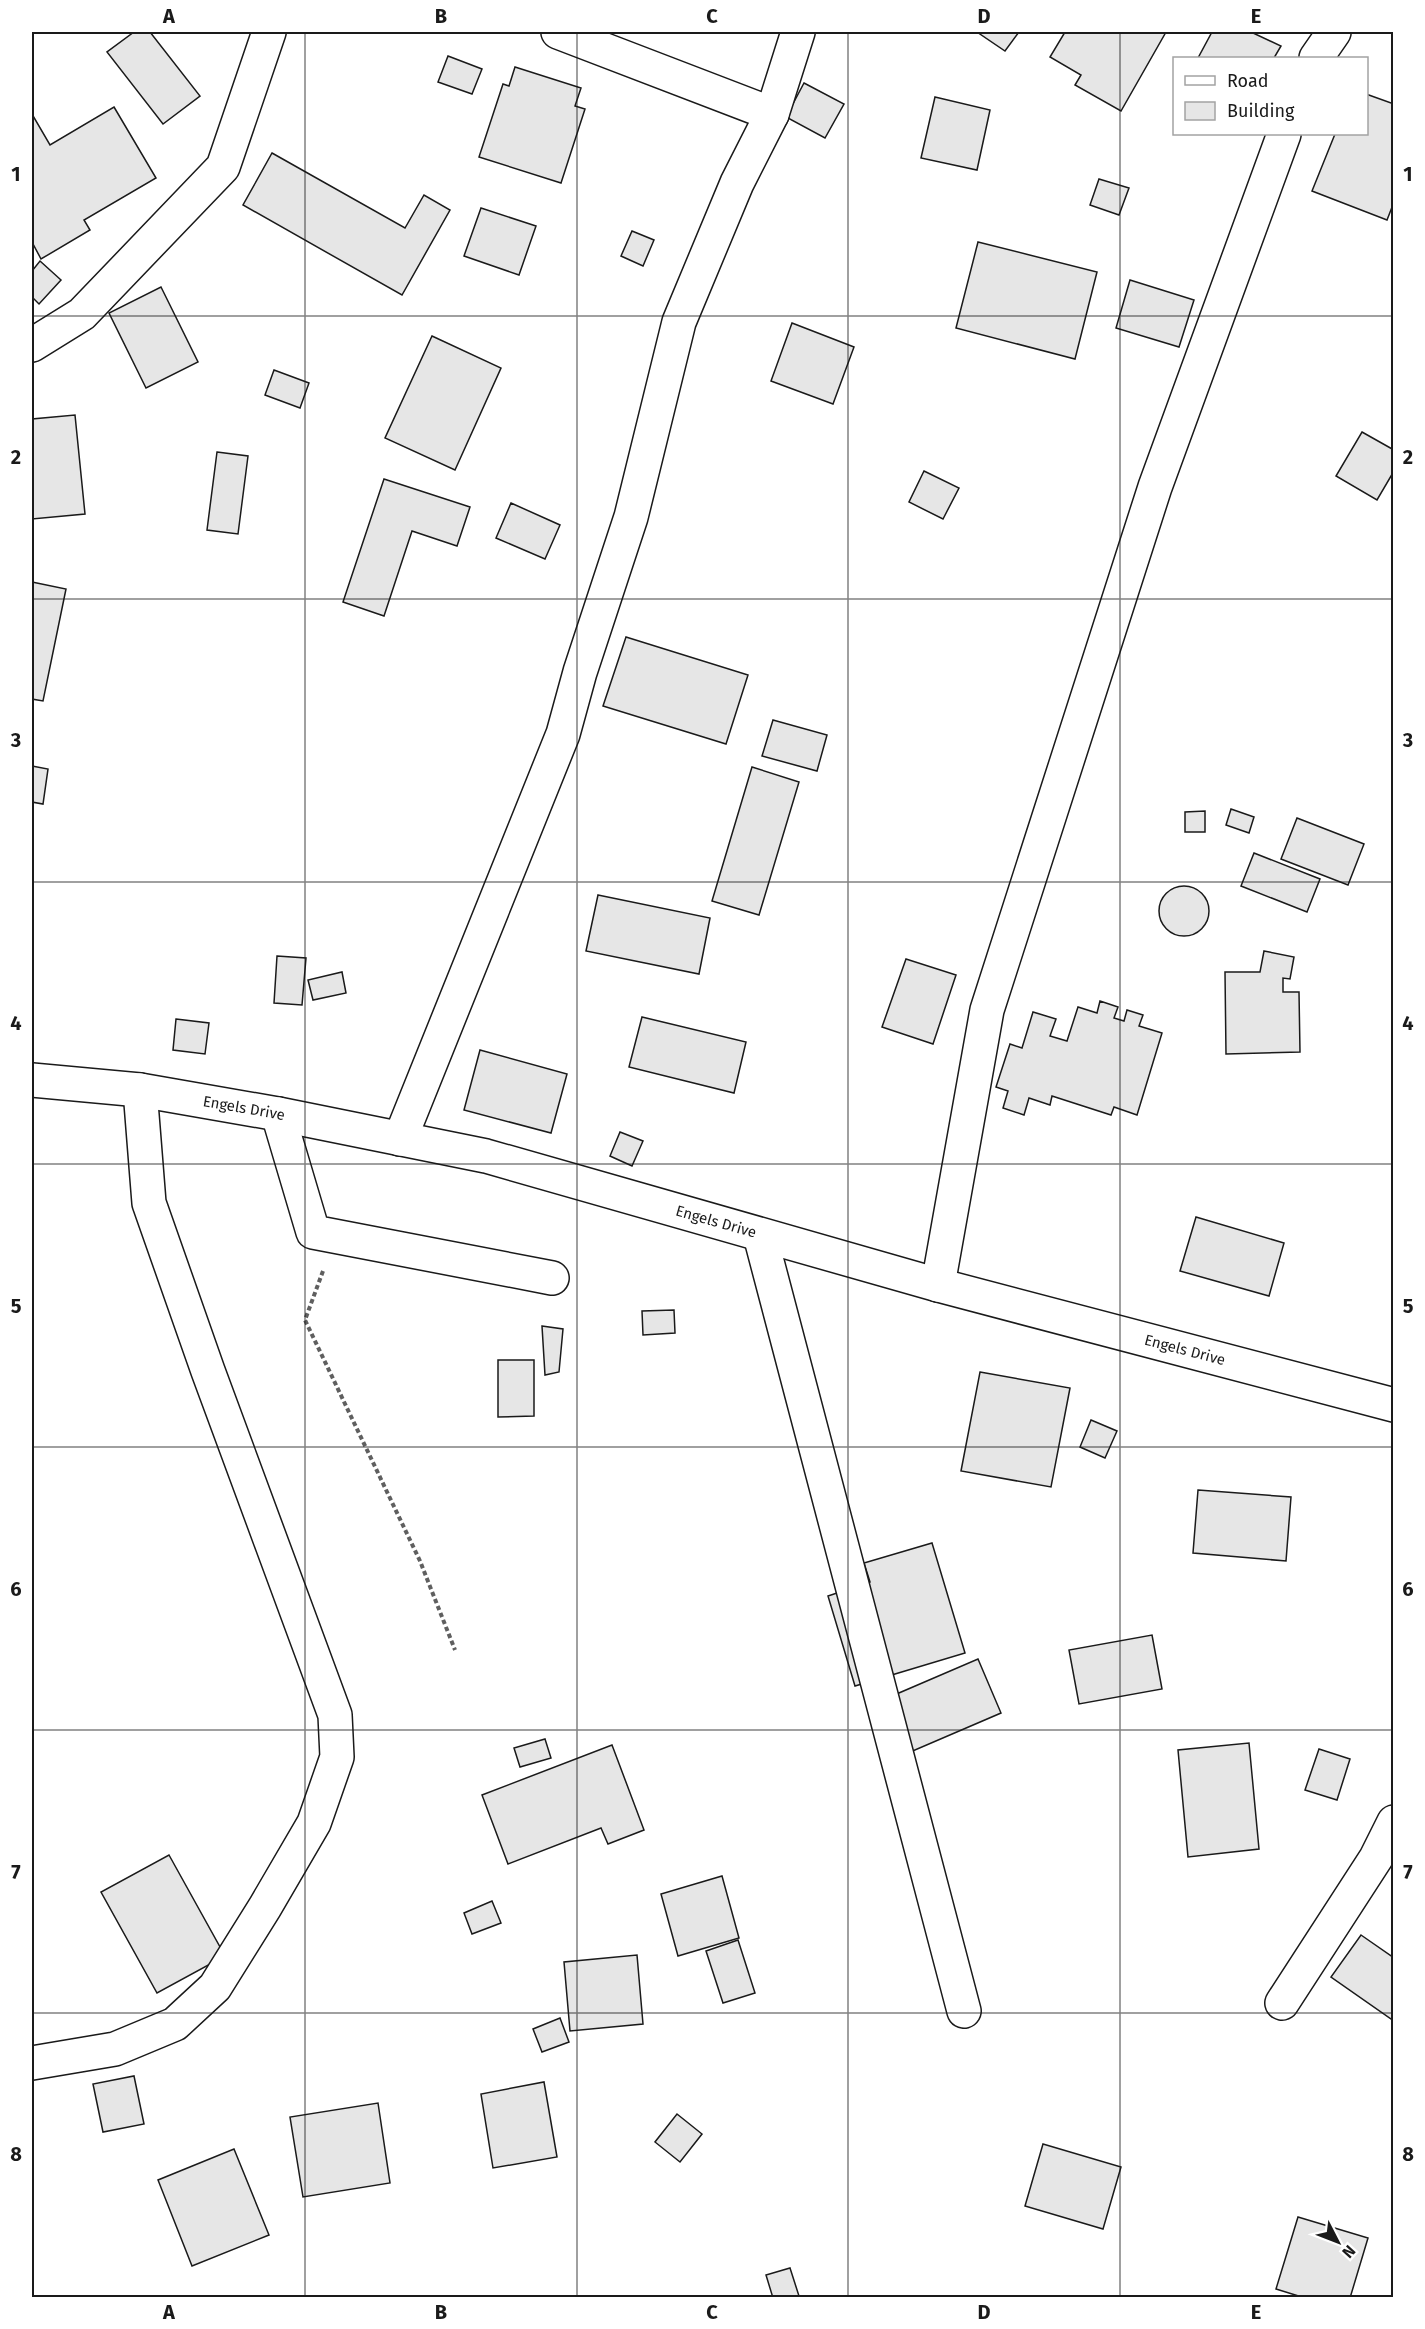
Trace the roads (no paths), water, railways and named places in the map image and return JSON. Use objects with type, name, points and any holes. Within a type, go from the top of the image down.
[{"type":"street","points":[[32,345],[82,314],[223,167],[268,32]]},
{"type":"street","points":[[558,32],[772,114]]},
{"type":"street","points":[[400,1139],[563,734],[580,672],[631,517],[678,322],[736,183],[772,114],[798,32]]},
{"type":"street","points":[[1317,57],[1334,32]]},
{"type":"street","points":[[938,1286],[987,1010],[1155,487],[1284,135]]},
{"type":"street","name":"Engels Drive","points":[[32,1080],[140,1090],[278,1114],[486,1156],[938,1286],[1394,1405]]},
{"type":"street","points":[[32,2063],[115,2049],[175,2024],[215,1987],[314,1823],[337,1757],[335,1715],[208,1371],[149,1203],[140,1090]]},
{"type":"street","points":[[278,1114],[313,1232],[552,1278]]},
{"type":"street","points":[[760,1234],[964,2011]]},
{"type":"street","points":[[1282,2003],[1376,1858],[1394,1822]]}]
